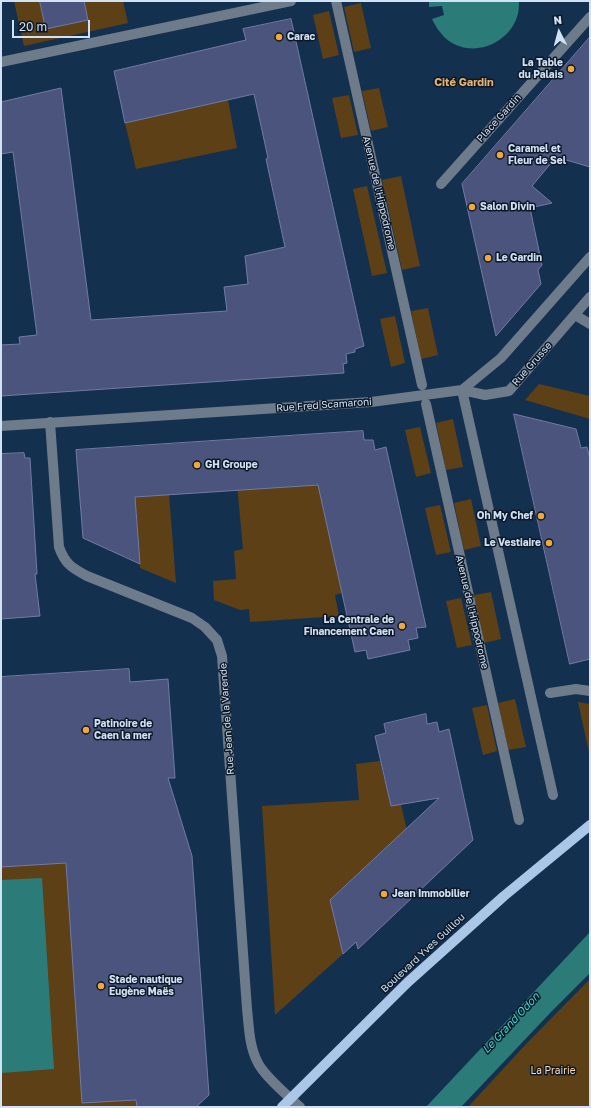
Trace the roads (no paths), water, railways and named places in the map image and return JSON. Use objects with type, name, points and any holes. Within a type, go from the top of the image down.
[{"type":"main road","name":"Boulevard Yves Guillou","points":[[282,1107],[408,982],[504,896],[590,825]]},
{"type":"street","points":[[1,62],[291,1]]},
{"type":"street","name":"Avenue de l'Hippodrome","points":[[336,1],[422,385]]},
{"type":"street","name":"Place Gardin","points":[[441,184],[590,17]]},
{"type":"street","points":[[552,795],[462,390],[501,358],[590,256]]},
{"type":"street","name":"Rue Grusse","points":[[462,390],[485,395],[509,391],[590,297]]},
{"type":"street","points":[[575,314],[590,324]]},
{"type":"street","name":"Rue Fred Scamaroni","points":[[1,426],[371,402],[462,390]]},
{"type":"street","name":"Avenue de l'Hippodrome","points":[[426,404],[519,820]]},
{"type":"street","name":"Rue Jean de la Varende","points":[[50,422],[59,547],[63,558],[72,568],[87,576],[192,618],[205,627],[217,640],[222,656],[224,672],[247,1009],[252,1044],[257,1062],[290,1099],[300,1107]]},
{"type":"street","points":[[550,693],[576,690],[590,691]]},
{"type":"water","points":[[429,1],[519,1],[519,9],[517,17],[506,35],[489,46],[468,48],[458,46],[441,34],[432,19],[444,15],[442,6],[429,7]]},
{"type":"water","points":[[42,878],[54,1069],[1,1073],[1,880]]},
{"type":"water","name":"Le Grand Odon","points":[[590,932],[590,973],[461,1107],[426,1107]]},
{"type":"place","name":"Carac","points":[[279,37]]},
{"type":"place","name":"La Table du Palais","points":[[571,69]]},
{"type":"place","name":"Caramel et Fleur de Sel","points":[[500,155]]},
{"type":"place","name":"Salon Divin","points":[[472,207]]},
{"type":"place","name":"Le Gardin","points":[[488,258]]},
{"type":"place","name":"GH Groupe","points":[[197,465]]},
{"type":"place","name":"Oh My Chef","points":[[541,516]]},
{"type":"place","name":"Le Vestiaire","points":[[549,543]]},
{"type":"place","name":"La Centrale de Financement Caen","points":[[402,626]]},
{"type":"place","name":"Patinoire de Caen la mer","points":[[86,730]]},
{"type":"place","name":"Jean Immobilier","points":[[384,894]]},
{"type":"place","name":"Stade nautique Eugène Maës","points":[[101,986]]},
{"type":"district","name":"Cité Gardin","points":[[464,83]]},
{"type":"park label","name":"La Prairie","points":[[553,1071]]}]
